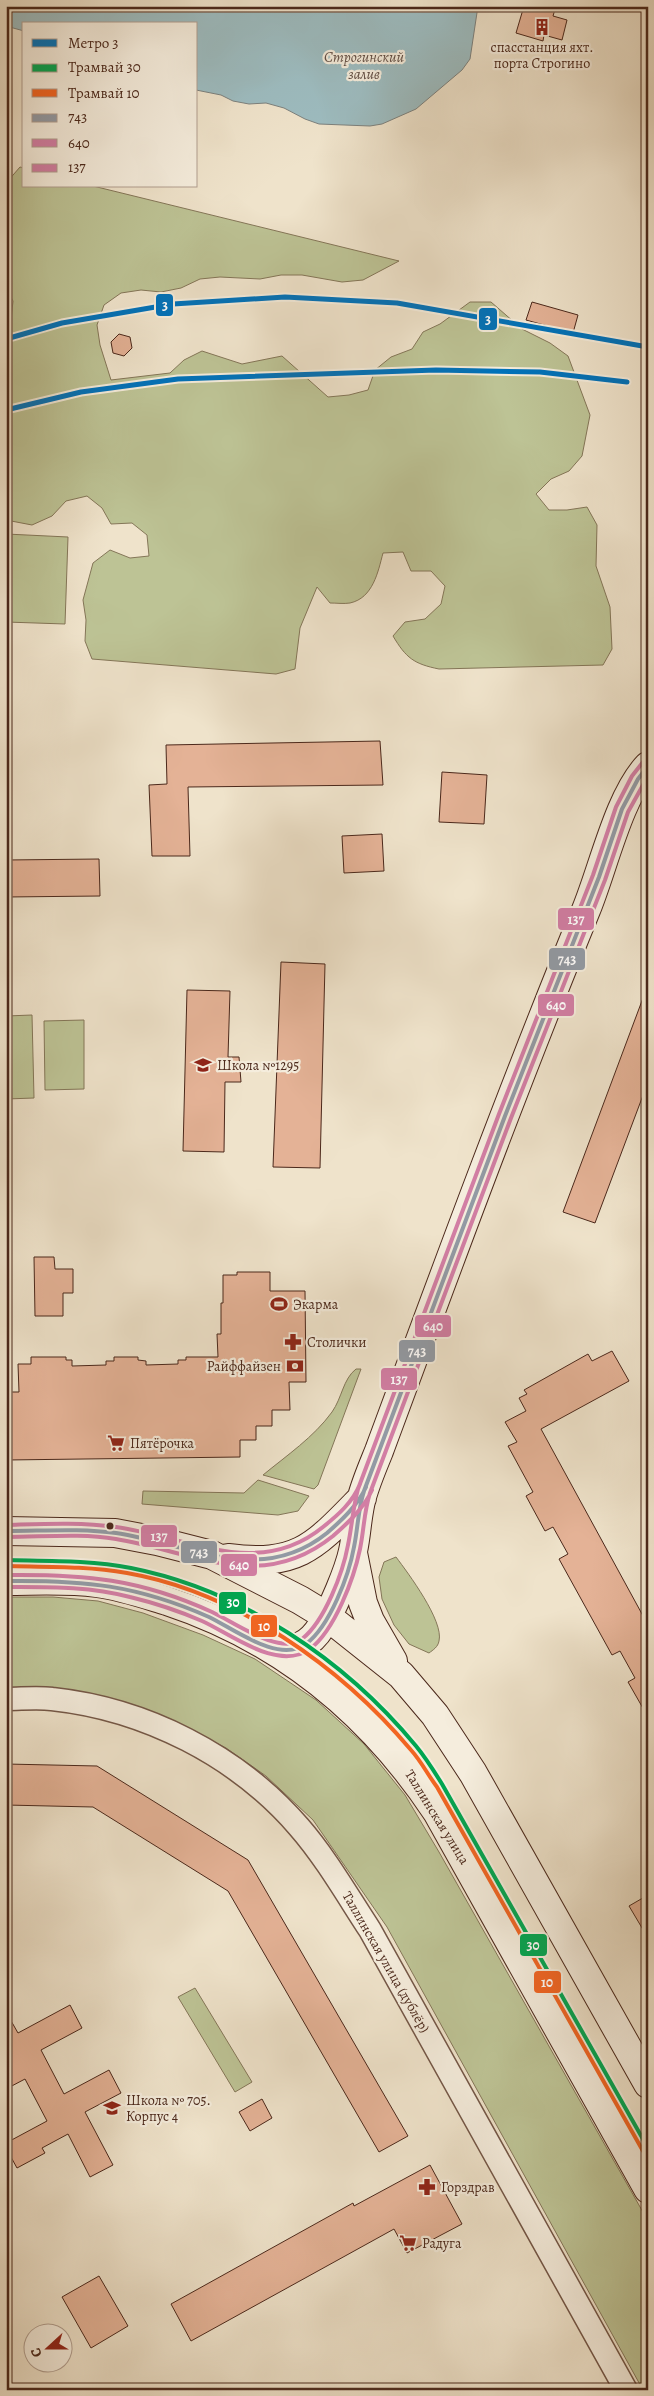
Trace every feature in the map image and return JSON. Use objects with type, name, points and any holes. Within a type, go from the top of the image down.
[{"type":"main road","points":[[276,1651],[294,1650],[301,1647],[313,1638],[328,1617],[353,1554],[362,1498],[476,1192],[596,886],[625,804],[636,780],[648,766]]},
{"type":"main road","points":[[6,1531],[115,1533],[156,1540],[212,1555],[267,1561],[292,1556],[319,1541],[362,1498]]},
{"type":"main road","points":[[353,1554],[360,1593],[366,1611],[401,1675]]},
{"type":"main road","points":[[212,1555],[300,1600],[328,1617],[401,1675],[435,1715],[473,1773],[648,2084]]},
{"type":"main road","name":"Таллинская улица","points":[[6,1581],[80,1581],[135,1591],[194,1611],[276,1651],[353,1709],[400,1761],[428,1798],[471,1871],[648,2189]]},
{"type":"street","name":"Таллинская улица (дублёр)","points":[[6,1699],[50,1698],[97,1706],[192,1742],[222,1758],[264,1790],[299,1827],[370,1930],[626,2390]]},
{"type":"green space","points":[[20,167],[22,168],[22,188],[101,188],[399,261],[363,280],[342,282],[302,275],[281,275],[260,279],[220,277],[200,279],[181,288],[161,292],[141,290],[121,293],[104,305],[97,325],[100,345],[111,380],[170,373],[184,360],[202,351],[242,364],[282,356],[328,397],[349,395],[368,390],[375,370],[391,357],[412,349],[423,332],[440,324],[470,302],[491,302],[522,329],[550,343],[568,356],[590,415],[582,456],[569,471],[551,479],[536,494],[549,510],[587,507],[597,525],[596,566],[610,607],[612,649],[603,665],[439,669],[417,662],[402,650],[393,636],[405,622],[425,619],[441,604],[445,586],[431,571],[411,571],[403,552],[383,553],[373,583],[364,596],[358,600],[350,603],[330,603],[317,587],[300,628],[295,669],[276,674],[92,659],[85,641],[86,620],[83,600],[93,563],[110,550],[130,558],[149,556],[147,535],[132,523],[111,524],[102,508],[87,496],[66,501],[52,516],[32,525],[6,520],[6,322],[11,320],[13,301],[6,288],[7,182]]},
{"type":"green space","points":[[6,534],[68,537],[65,624],[6,622]]},
{"type":"green space","points":[[32,1015],[34,1098],[6,1099],[6,1016]]},
{"type":"green space","points":[[84,1020],[84,1089],[45,1090],[44,1021]]},
{"type":"green space","points":[[356,1369],[361,1369],[318,1485],[314,1489],[263,1475],[299,1446],[325,1421],[335,1407],[345,1383]]},
{"type":"green space","points":[[258,1480],[309,1496],[298,1511],[278,1515],[142,1504],[143,1491],[244,1493]]},
{"type":"green space","points":[[396,1557],[424,1598],[436,1622],[439,1641],[436,1647],[429,1653],[409,1644],[394,1625],[382,1599],[379,1577],[384,1562]]},
{"type":"green space","points":[[6,1597],[53,1597],[98,1601],[143,1613],[203,1635],[255,1659],[316,1700],[364,1744],[405,1795],[439,1852],[648,2221],[648,2390],[643,2390],[387,1927],[313,1820],[266,1776],[226,1748],[163,1716],[103,1697],[54,1690],[6,1690]]},
{"type":"green space","points":[[195,1988],[252,2082],[235,2092],[178,1997]]},
{"type":"water","name":"Строгинский залив","points":[[6,6],[478,6],[470,59],[462,70],[416,109],[382,124],[370,126],[319,124],[284,108],[266,103],[249,104],[198,90],[198,22],[22,22],[22,30],[6,26]]},
{"type":"building","name":"спасстанция яхт. порта Строгино","points":[[524,6],[556,6],[553,16],[567,20],[562,40],[544,35],[543,41],[516,33]]},
{"type":"building","points":[[532,302],[578,315],[573,333],[526,320]]},
{"type":"building","points":[[119,334],[130,337],[132,348],[124,356],[113,353],[111,342]]},
{"type":"building","points":[[380,741],[383,785],[188,787],[190,856],[152,856],[149,785],[167,784],[166,745]]},
{"type":"building","points":[[442,772],[487,775],[484,824],[439,822]]},
{"type":"building","points":[[382,834],[384,871],[344,873],[342,836]]},
{"type":"building","points":[[99,859],[100,896],[6,897],[6,860]]},
{"type":"building","points":[[281,962],[325,964],[320,1168],[273,1167]]},
{"type":"building","points":[[187,990],[230,991],[228,1057],[239,1057],[241,1082],[225,1082],[224,1152],[183,1151]]},
{"type":"building","points":[[646,990],[648,1082],[595,1223],[563,1212]]},
{"type":"building","points":[[34,1257],[54,1257],[55,1269],[73,1269],[73,1293],[63,1293],[63,1316],[35,1316]]},
{"type":"building","points":[[237,1272],[270,1272],[270,1291],[305,1291],[306,1382],[289,1382],[290,1410],[272,1410],[272,1426],[256,1426],[256,1440],[240,1440],[240,1457],[6,1460],[6,1392],[19,1392],[18,1364],[31,1364],[31,1357],[66,1357],[66,1360],[72,1360],[72,1366],[106,1365],[106,1361],[114,1361],[114,1357],[138,1357],[138,1360],[146,1361],[146,1365],[178,1364],[178,1360],[186,1360],[186,1357],[218,1357],[217,1334],[221,1334],[223,1275],[237,1275]]},
{"type":"building","points":[[612,1351],[629,1381],[541,1429],[648,1625],[648,1717],[628,1682],[635,1678],[620,1651],[612,1655],[559,1559],[568,1554],[553,1527],[545,1531],[526,1496],[533,1492],[508,1446],[517,1442],[505,1422],[526,1411],[519,1398],[527,1394],[524,1390],[588,1354],[592,1361]]},
{"type":"building","points":[[6,1764],[97,1766],[248,1860],[408,2136],[379,2152],[228,1891],[93,1807],[6,1805]]},
{"type":"building","points":[[648,1895],[648,1938],[629,1906]]},
{"type":"building","points":[[70,2005],[82,2028],[41,2050],[64,2094],[109,2070],[121,2093],[85,2112],[113,2165],[90,2177],[68,2134],[42,2148],[45,2153],[17,2168],[6,2148],[6,2143],[47,2121],[25,2079],[6,2089],[6,2012],[18,2033]]},
{"type":"building","points":[[262,2099],[272,2118],[250,2131],[239,2112]]},
{"type":"building","points":[[430,2165],[462,2224],[407,2253],[394,2229],[191,2341],[171,2304],[353,2203],[354,2206]]},
{"type":"building","points":[[99,2276],[128,2326],[91,2348],[62,2297]]},
{"type":"metro line","name":"3","points":[[6,339],[62,323],[173,304],[285,297],[397,303],[648,347]]},
{"type":"metro line","name":"3","points":[[6,410],[81,392],[178,379],[436,370],[540,372],[627,382]]},
{"type":"tram line","name":"30","points":[[6,1560],[69,1561],[100,1564],[131,1568],[172,1578],[212,1593],[251,1611],[288,1633],[324,1658],[357,1685],[416,1746],[436,1774],[648,2148]]},
{"type":"tram line","name":"10","points":[[6,1566],[67,1567],[127,1573],[168,1583],[208,1597],[246,1615],[284,1638],[352,1690],[383,1719],[411,1750],[437,1787],[643,2151]]},
{"type":"transit line","name":"137","points":[[6,1575],[87,1578],[112,1581],[161,1592],[212,1612],[257,1636],[282,1643],[293,1643],[302,1639],[318,1621],[332,1595],[342,1569],[358,1489],[499,1114],[593,875],[616,807],[632,776],[643,762]]},
{"type":"transit line","name":"743","points":[[6,1581],[86,1584],[134,1591],[183,1606],[209,1617],[257,1643],[283,1650],[295,1649],[306,1644],[315,1636],[330,1613],[343,1585],[351,1558],[364,1491],[505,1116],[599,877],[622,809],[638,779],[648,766]]},
{"type":"transit line","name":"640","points":[[6,1587],[53,1587],[115,1593],[185,1614],[255,1649],[269,1654],[284,1656],[297,1655],[310,1649],[328,1629],[342,1603],[353,1574],[360,1549],[370,1493],[511,1118],[605,880],[628,812],[648,776]]},
{"type":"transit line","name":"137","points":[[6,1525],[102,1525],[143,1532],[222,1551],[248,1553],[273,1551],[298,1543],[323,1527],[349,1502],[360,1484]]},
{"type":"transit line","name":"743","points":[[6,1531],[102,1531],[143,1538],[224,1557],[250,1560],[276,1557],[302,1549],[327,1533],[354,1506],[366,1487]]},
{"type":"transit line","name":"640","points":[[6,1537],[102,1537],[227,1564],[254,1566],[280,1563],[306,1553],[333,1536],[360,1509],[372,1490]]},
{"type":"place","name":"спасстанция яхт. порта Строгино","points":[[542,27]]},
{"type":"place","name":"Школа №1295","points":[[203,1065]]},
{"type":"place","name":"Экарма","points":[[279,1304]]},
{"type":"place","name":"Столички","points":[[293,1342]]},
{"type":"place","name":"Райффайзен","points":[[295,1366]]},
{"type":"place","name":"Пятёрочка","points":[[116,1443]]},
{"type":"place","name":"Школа № 705. Корпус 4","points":[[112,2108]]},
{"type":"place","name":"Горздрав","points":[[427,2187]]},
{"type":"place","name":"Радуга","points":[[408,2243]]}]
